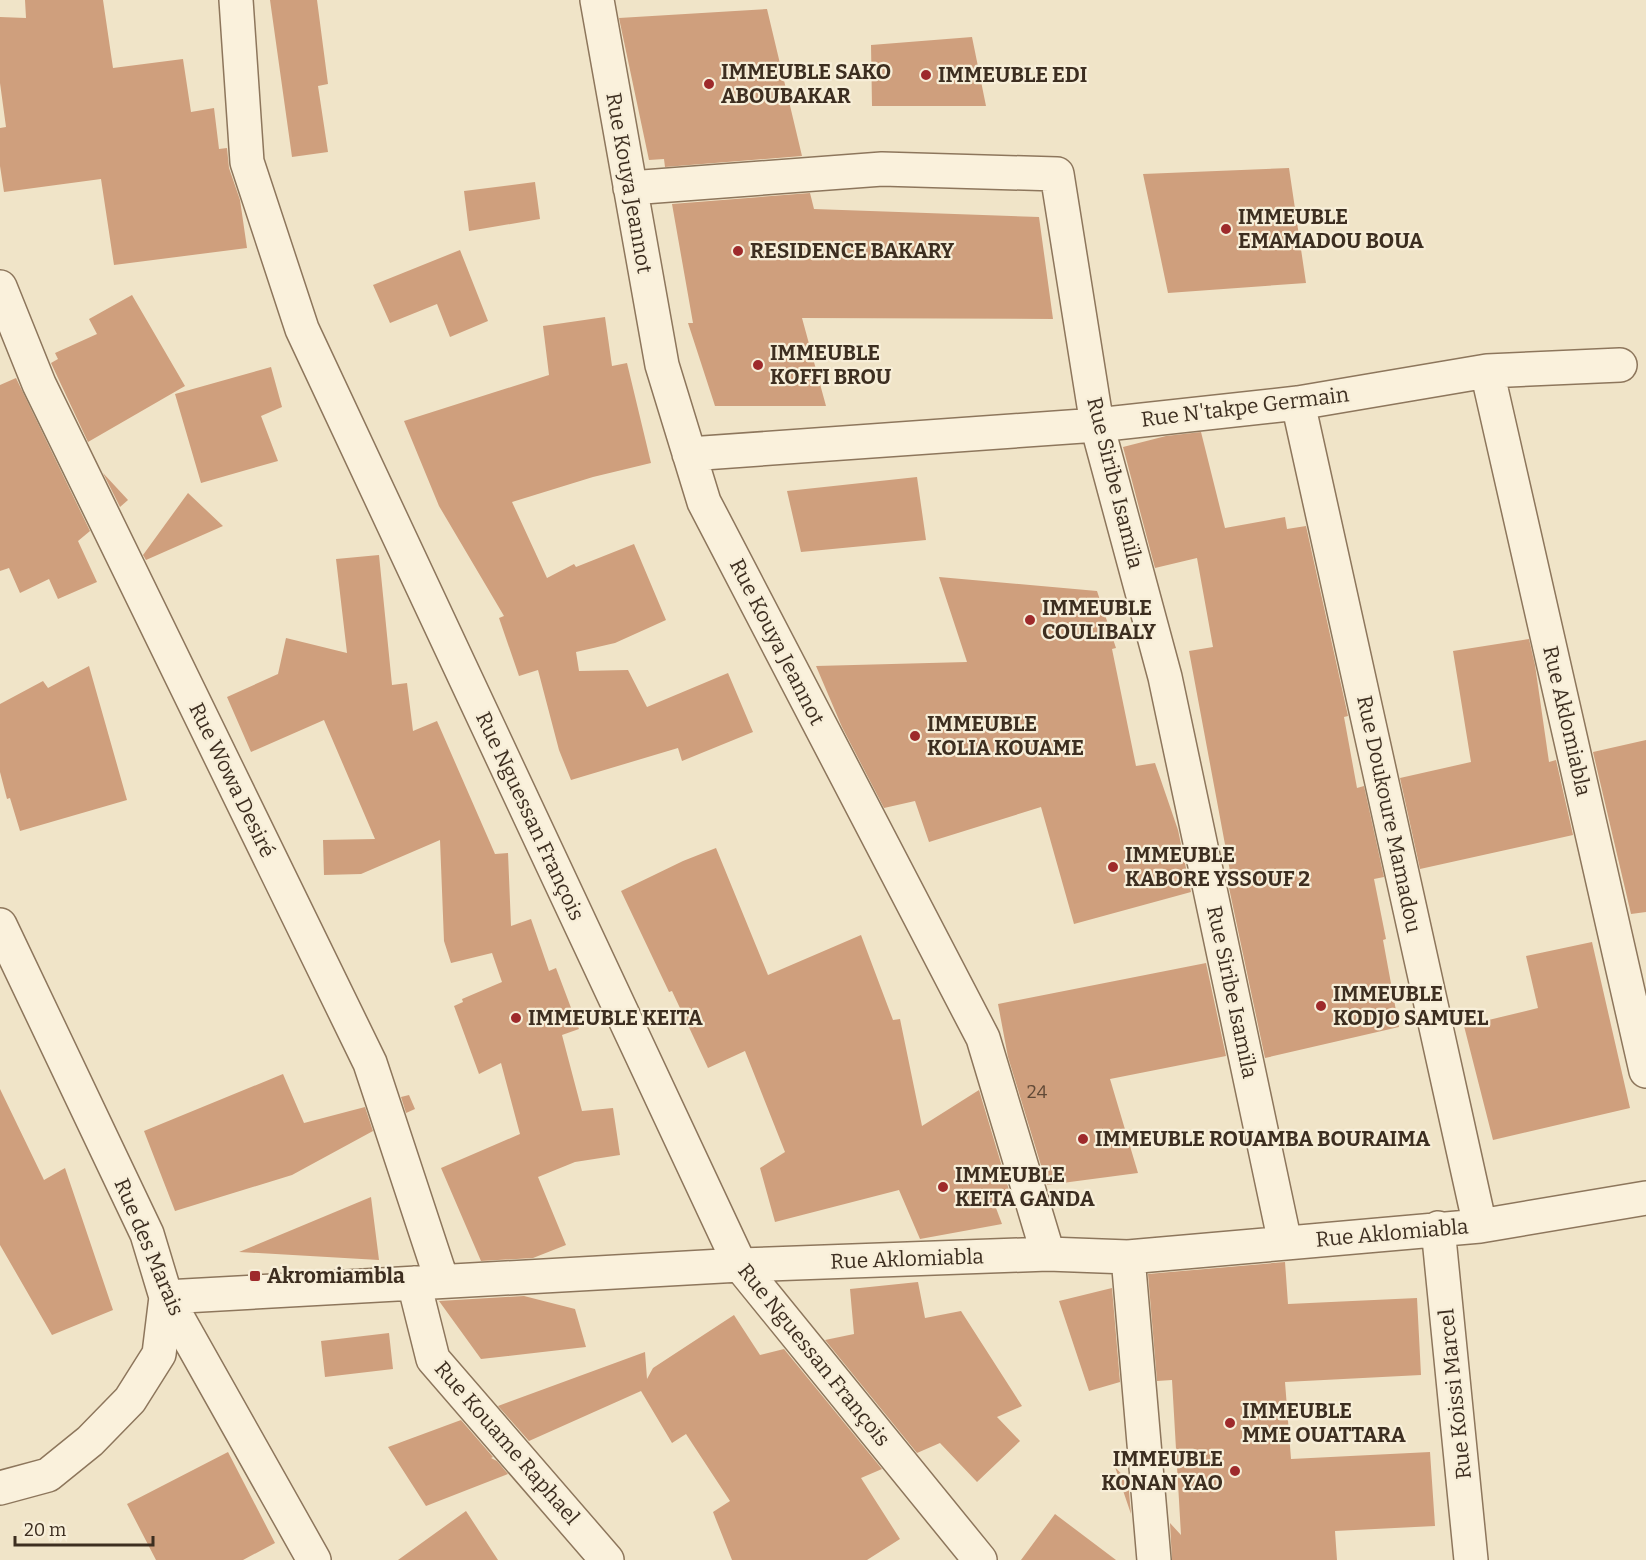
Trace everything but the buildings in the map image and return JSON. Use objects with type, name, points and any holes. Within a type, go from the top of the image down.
[{"type":"street","name":"Rue Nguessan François","points":[[236,0],[247,162],[302,329],[740,1265],[980,1560]]},
{"type":"street","name":"Rue Kouya Jeannot","points":[[597,0],[662,365],[704,502],[983,1038],[1048,1254]]},
{"type":"street","name":"Rue Siribe Isamïla","points":[[630,188],[882,169],[1057,174],[1097,425],[1165,677],[1285,1243]]},
{"type":"street","name":"Rue Wowa Desiré","points":[[0,287],[39,384],[370,1063],[428,1282]]},
{"type":"street","name":"Rue N'takpe Germain","points":[[689,454],[1097,425],[1298,403],[1487,371],[1620,365]]},
{"type":"street","name":"Rue Aklomiabla","points":[[1487,371],[1646,1071]]},
{"type":"street","name":"Rue Doukoure Mamadou","points":[[1298,403],[1480,1226]]},
{"type":"street","name":"Rue des Marais","points":[[0,925],[147,1234],[166,1297],[314,1560]]},
{"type":"street","name":"Rue Aklomiabla","points":[[166,1297],[740,1265],[1048,1254],[1128,1257],[1480,1226],[1646,1198]]},
{"type":"street","name":"Rue Koissi Marcel","points":[[1438,1228],[1471,1560]]},
{"type":"street","points":[[1128,1257],[1154,1560]]},
{"type":"street","name":"Rue Kouame Raphael","points":[[428,1282],[433,1359],[607,1560]]},
{"type":"street","points":[[0,1488],[48,1475],[90,1441],[130,1400],[159,1354],[166,1297]]},
{"type":"place","name":"IMMEUBLE EDI","points":[[926,75]]},
{"type":"place","name":"IMMEUBLE SAKO ABOUBAKAR","points":[[709,84]]},
{"type":"place","name":"IMMEUBLE EMAMADOU BOUA","points":[[1226,229]]},
{"type":"place","name":"RESIDENCE BAKARY","points":[[738,251]]},
{"type":"place","name":"IMMEUBLE KOFFI BROU","points":[[758,365]]},
{"type":"place","name":"IMMEUBLE COULIBALY","points":[[1030,620]]},
{"type":"place","name":"IMMEUBLE KOLIA KOUAME","points":[[915,736]]},
{"type":"place","name":"IMMEUBLE KABORE YSSOUF 2","points":[[1113,867]]},
{"type":"place","name":"IMMEUBLE KODJO SAMUEL","points":[[1321,1006]]},
{"type":"place","name":"IMMEUBLE KEITA","points":[[516,1018]]},
{"type":"place","name":"IMMEUBLE ROUAMBA BOURAIMA","points":[[1083,1139]]},
{"type":"place","name":"IMMEUBLE KEITA GANDA","points":[[943,1187]]},
{"type":"place","name":"Akromiambla","points":[[255,1276]]},
{"type":"place","name":"IMMEUBLE MME OUATTARA","points":[[1230,1423]]},
{"type":"place","name":"IMMEUBLE KONAN YAO","points":[[1235,1471]]}]
